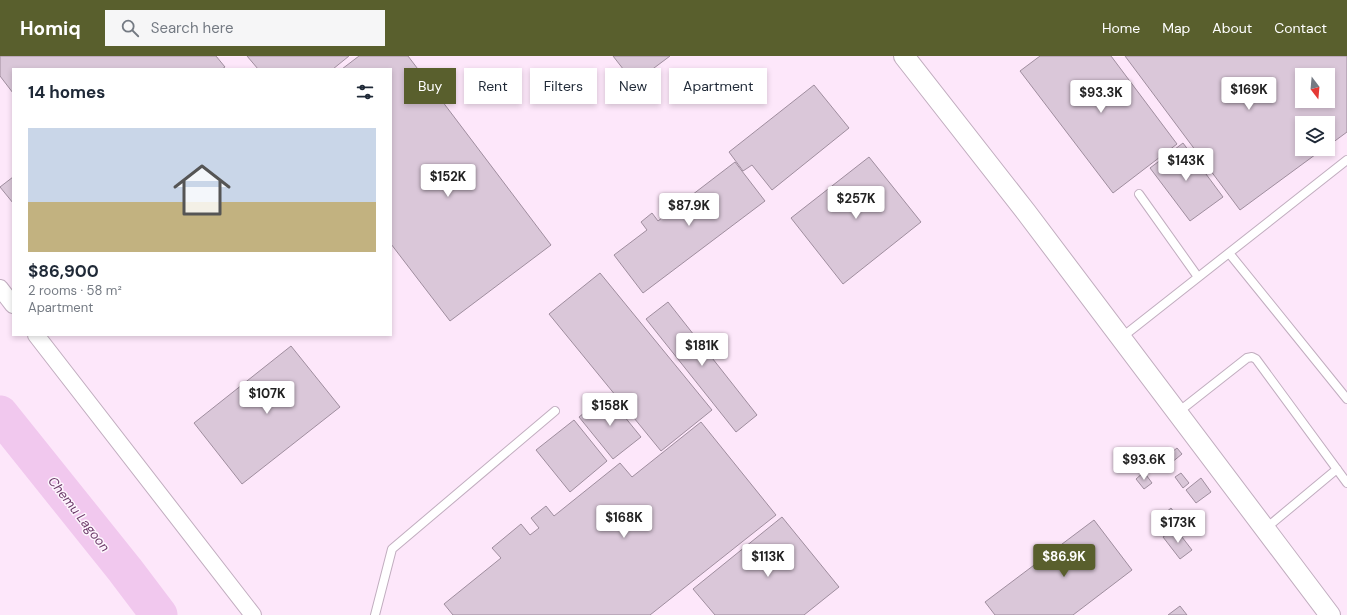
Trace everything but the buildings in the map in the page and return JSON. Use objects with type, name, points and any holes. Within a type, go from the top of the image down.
[{"type":"street","points":[[904,56],[1026,212],[1330,615]]},
{"type":"street","points":[[0,288],[12,304]]},
{"type":"street","points":[[37,336],[253,615]]},
{"type":"lane","points":[[1121,338],[1347,160]]},
{"type":"lane","points":[[1139,194],[1198,277]]},
{"type":"lane","points":[[1229,253],[1347,399]]},
{"type":"lane","points":[[1177,413],[1247,358],[1252,357],[1256,359],[1347,483]]},
{"type":"lane","points":[[375,615],[392,549],[555,411]]},
{"type":"lane","points":[[1265,529],[1337,469]]},
{"type":"shaded area","points":[[0,56],[1347,56],[1347,615],[0,615]]},
{"type":"waterway","name":"Chemu Lagoon","points":[[0,414],[125,570],[159,615]]}]
